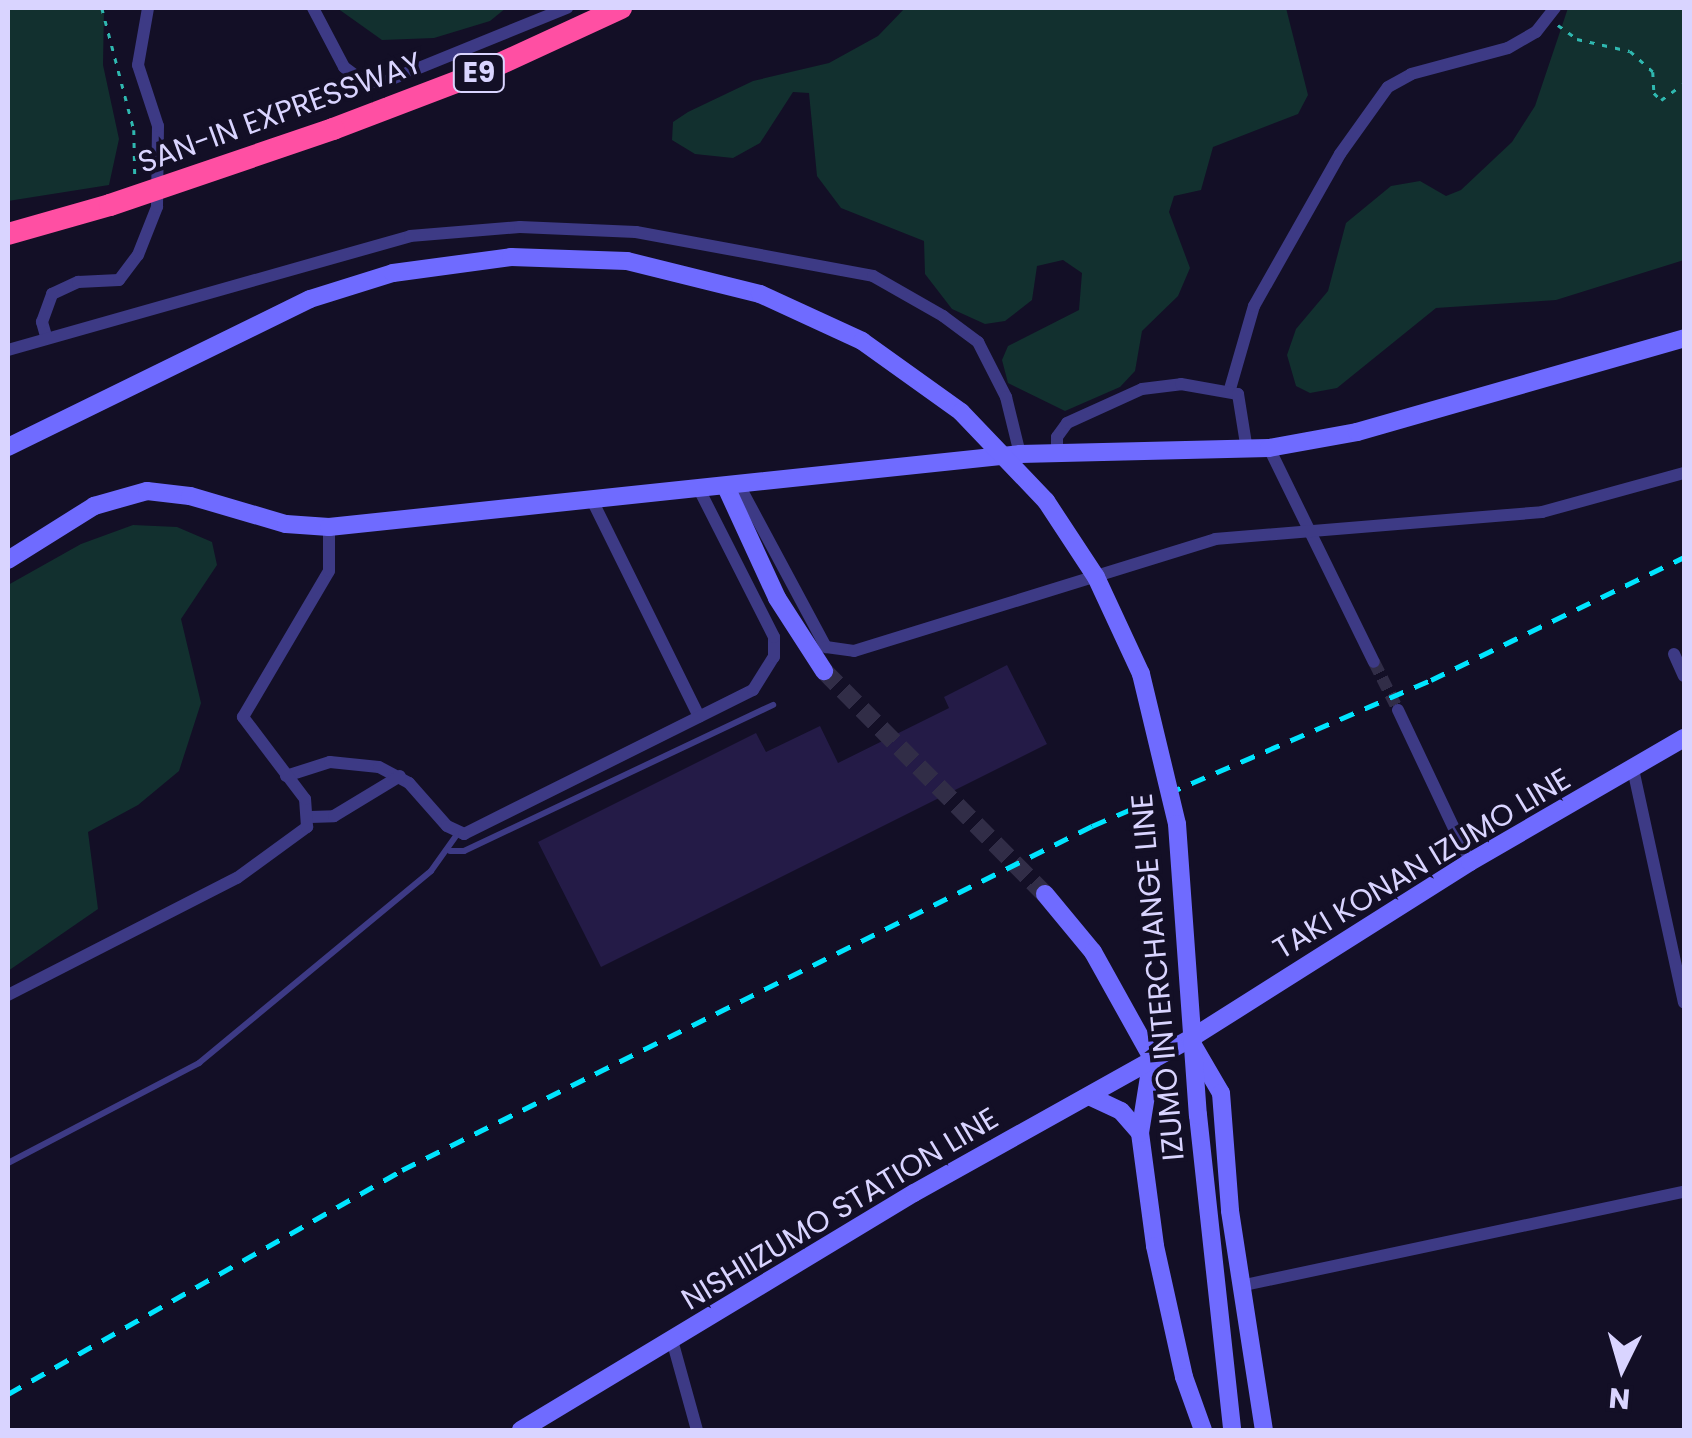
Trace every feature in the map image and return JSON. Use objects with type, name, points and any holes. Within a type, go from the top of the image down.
[{"type":"highway","name":"SAN-IN EXPRESSWAY","points":[[8,234],[333,129],[482,72],[621,8]]},
{"type":"main road","name":"IZUMO INTERCHANGE LINE","points":[[8,447],[310,299],[394,273],[511,256],[627,262],[760,294],[862,341],[961,412],[1020,469],[1076,543],[1115,612],[1146,688],[1178,838],[1198,1116],[1232,1430]]},
{"type":"main road","points":[[8,560],[94,506],[147,491],[190,496],[286,524],[329,526],[1020,454],[1269,448],[1357,432],[1684,338]]},
{"type":"main road","points":[[732,486],[777,598],[824,672]]},
{"type":"main road","name":"TAKI KONAN IZUMO LINE","points":[[1190,1040],[1470,862],[1684,738]]},
{"type":"main road","points":[[1045,894],[1093,952],[1152,1058],[1140,1133],[1156,1246],[1184,1376],[1203,1430]]},
{"type":"main road","points":[[1190,1040],[1221,1093],[1240,1286],[1264,1430]]},
{"type":"main road","name":"NISHIIZUMO STATION LINE","points":[[521,1430],[1152,1058],[1190,1040]]},
{"type":"main road","points":[[1089,1096],[1121,1111],[1140,1133]]},
{"type":"street","points":[[46,336],[42,322],[52,294],[78,282],[119,280],[138,255],[157,207],[158,126],[138,64],[148,8]]},
{"type":"street","points":[[313,8],[344,67],[360,80],[382,83],[567,8]]},
{"type":"street","points":[[1230,389],[1254,306],[1286,259],[1340,154],[1388,87],[1508,48],[1552,12]]},
{"type":"street","points":[[8,350],[46,336],[410,236],[520,227],[636,232],[873,276],[929,308],[978,342],[1006,397],[1020,454]]},
{"type":"street","points":[[1058,452],[1057,437],[1067,424],[1122,397],[1181,384],[1230,389],[1245,408],[1247,450]]},
{"type":"street","points":[[1269,448],[1374,662]]},
{"type":"street","points":[[732,486],[826,647],[854,651],[1129,562],[1215,539],[1308,528],[1542,512],[1684,473]]},
{"type":"street","points":[[286,776],[345,761],[400,776],[458,833],[759,685],[776,644],[699,489]]},
{"type":"street","points":[[591,498],[699,717]]},
{"type":"street","points":[[310,817],[286,776],[248,730],[244,708],[324,583],[331,562],[329,526]]},
{"type":"street","points":[[1674,654],[1684,676]]},
{"type":"street","points":[[1398,710],[1470,862]]},
{"type":"street","points":[[1633,770],[1684,1003]]},
{"type":"street","points":[[310,817],[334,816],[400,776]]},
{"type":"street","points":[[8,995],[237,878],[301,835],[310,817]]},
{"type":"street","points":[[1240,1286],[1684,1192]]},
{"type":"street","points":[[672,1340],[698,1430]]},
{"type":"lane","points":[[450,851],[464,851],[773,705]]},
{"type":"lane","points":[[8,1163],[199,1063],[450,851],[458,833]]},
{"type":"path","points":[[102,8],[134,130],[136,184]]},
{"type":"path","points":[[1552,12],[1577,39],[1630,51],[1653,72],[1654,93],[1662,100],[1684,83]]},
{"type":"green space","points":[[8,8],[104,8],[103,65],[119,139],[109,185],[8,201]]},
{"type":"green space","points":[[337,8],[506,8],[490,21],[434,38],[382,40]]},
{"type":"green space","points":[[905,8],[1286,8],[1308,95],[1298,114],[1213,147],[1201,190],[1174,196],[1169,212],[1190,268],[1178,296],[1142,331],[1135,371],[1120,387],[1065,411],[1008,383],[1002,360],[1008,346],[1079,310],[1082,273],[1063,260],[1037,266],[1032,300],[1005,321],[985,324],[952,309],[925,274],[924,241],[841,208],[817,176],[809,93],[793,92],[760,143],[733,158],[695,154],[672,140],[673,122],[688,112],[753,81],[829,63],[878,36]]},
{"type":"green space","points":[[1568,8],[1684,8],[1684,260],[1556,300],[1436,308],[1337,388],[1310,393],[1296,386],[1287,355],[1296,329],[1328,291],[1346,223],[1391,186],[1420,181],[1446,196],[1461,190],[1512,142],[1535,106]]},
{"type":"green space","points":[[133,525],[177,527],[212,542],[217,565],[181,619],[201,703],[179,771],[138,805],[88,832],[98,909],[8,971],[8,585],[81,544]]},
{"type":"building","points":[[1007,665],[1047,744],[601,967],[538,842],[756,733],[766,752],[820,726],[838,763],[949,708],[944,697]]},
{"type":"tunnel","points":[[1374,662],[1398,710]]},
{"type":"tunnel","points":[[824,671],[1045,894]]},
{"type":"railway","points":[[8,1394],[402,1170],[1092,826],[1431,680],[1684,557]]}]
